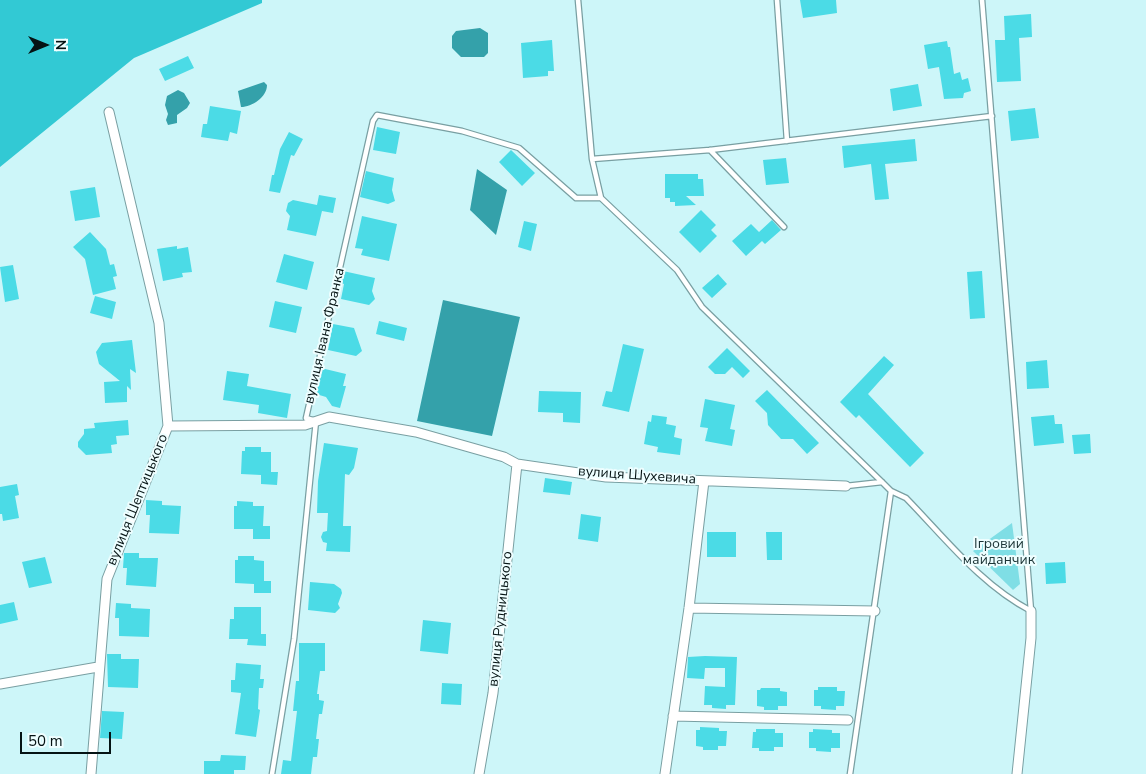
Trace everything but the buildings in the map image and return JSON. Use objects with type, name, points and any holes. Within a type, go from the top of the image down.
[{"type":"street","name":"вулиця Шептицького","points":[[91,774],[98,668],[107,578],[168,426],[159,323],[109,112]]},
{"type":"street","name":"вулиця Шухевича","points":[[168,426],[305,425],[330,417],[416,432],[504,457],[517,464],[606,477],[846,486]]},
{"type":"street","name":"вулиця Рудницького","points":[[479,774],[493,693],[517,464]]},
{"type":"street","points":[[665,774],[689,608],[704,481]]},
{"type":"street","points":[[689,608],[875,611]]},
{"type":"street","points":[[1017,774],[1031,638],[1031,611]]},
{"type":"street","points":[[0,684],[98,668]]},
{"type":"street","points":[[674,716],[848,720]]},
{"type":"lane","points":[[578,0],[592,159],[601,198],[677,270],[702,307],[891,491],[906,498],[991,586],[1010,600],[1031,611]]},
{"type":"lane","points":[[777,0],[787,141]]},
{"type":"lane","points":[[982,0],[1031,611]]},
{"type":"lane","name":"вулиця Івана Франка","points":[[272,774],[294,639],[316,421],[306,418],[372,121],[377,115],[462,131],[520,148],[576,198],[601,198]]},
{"type":"lane","points":[[592,159],[710,150],[992,116]]},
{"type":"lane","points":[[710,150],[784,227]]},
{"type":"lane","points":[[846,486],[882,482]]},
{"type":"lane","points":[[850,774],[891,491]]},
{"type":"green space","name":"Ігровий майданчик","points":[[1012,523],[1020,584],[1013,590],[973,551]]},
{"type":"shaded area","points":[[0,0],[262,0],[262,3],[134,58],[0,167]]},
{"type":"shaded area","points":[[480,28],[488,33],[488,53],[484,57],[461,57],[452,48],[452,36],[456,31]]},
{"type":"shaded area","points":[[264,82],[267,85],[262,97],[254,103],[241,107],[238,91]]},
{"type":"shaded area","points":[[178,90],[184,93],[190,103],[187,108],[177,115],[177,123],[168,125],[166,120],[168,114],[165,105],[167,96]]},
{"type":"shaded area","points":[[477,169],[507,190],[496,235],[470,210]]},
{"type":"shaded area","points":[[443,300],[520,317],[492,436],[417,421]]}]
